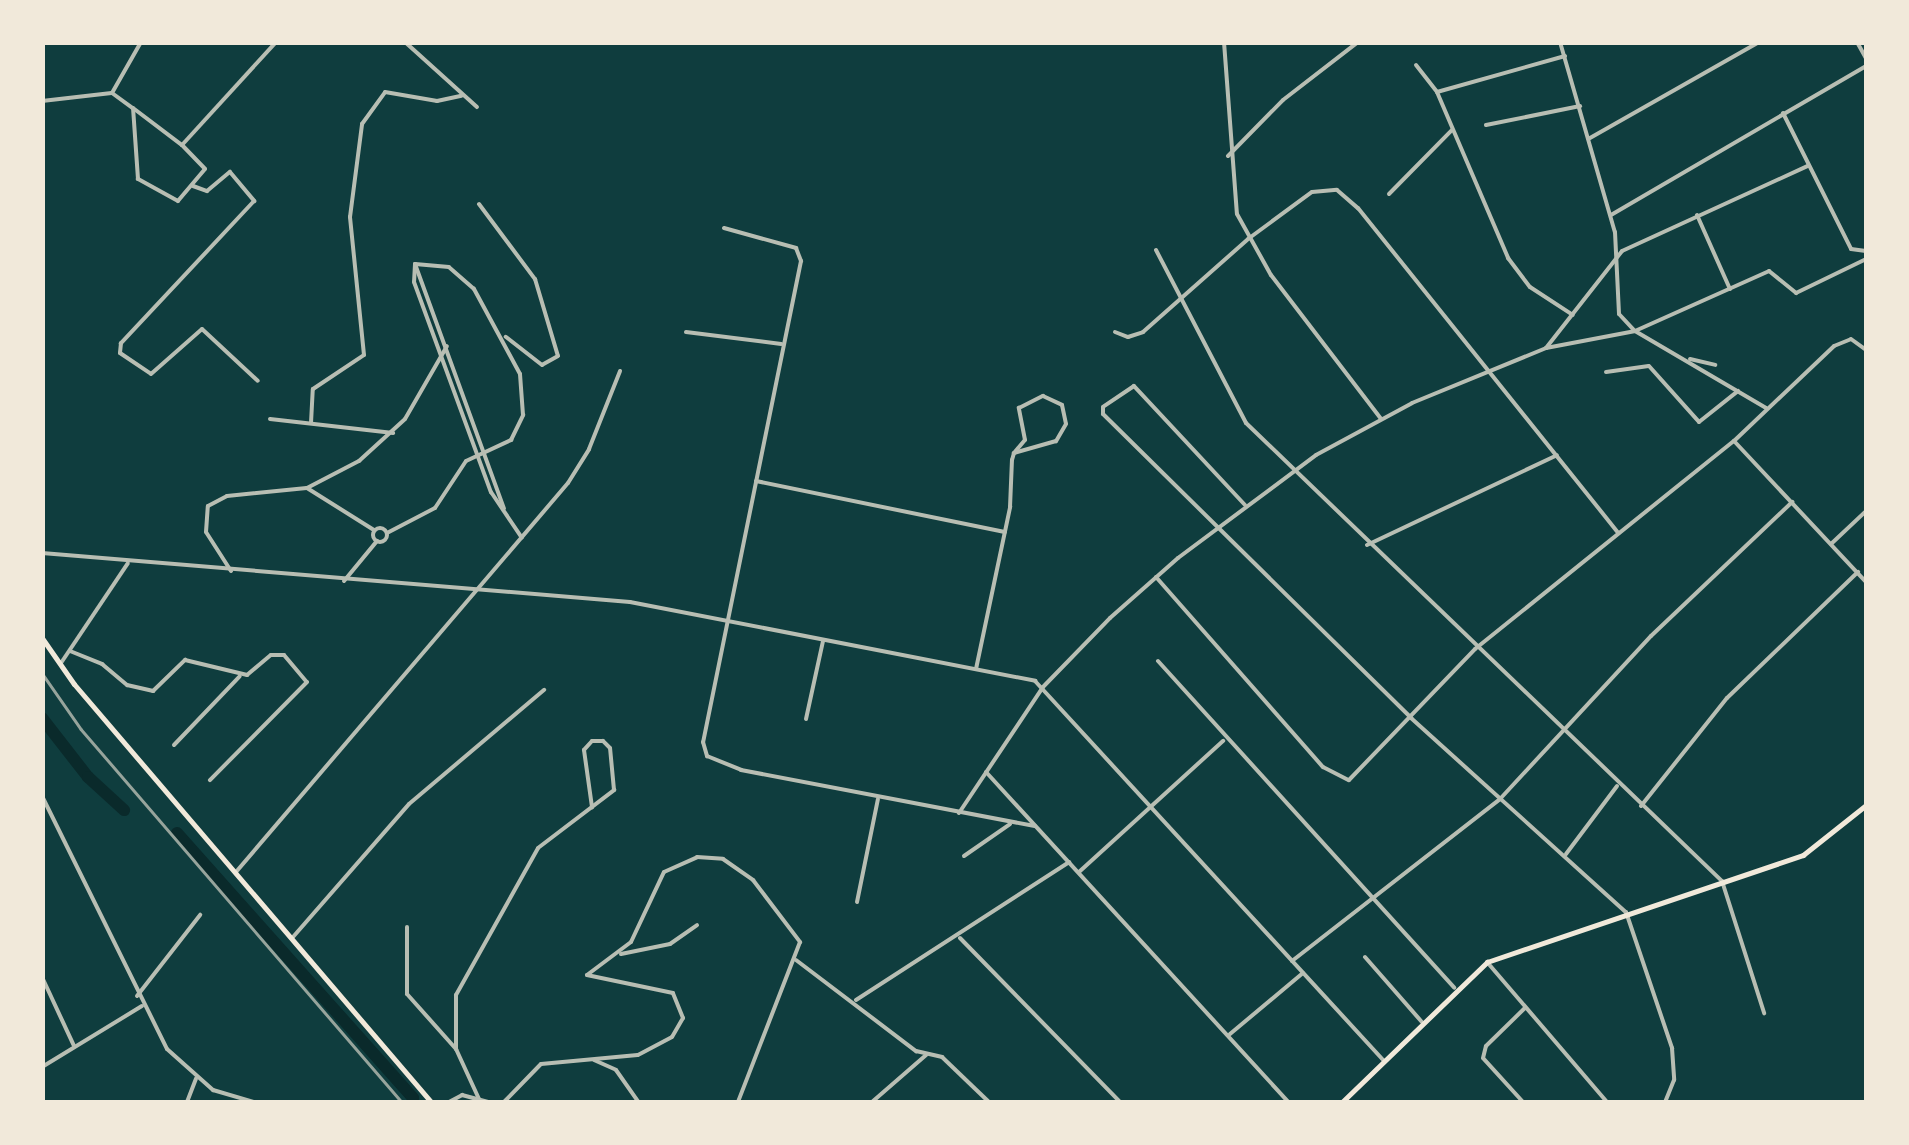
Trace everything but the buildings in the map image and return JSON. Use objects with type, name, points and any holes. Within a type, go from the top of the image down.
[{"type":"main road","points":[[42,638],[59,667],[293,936],[431,1102]]},
{"type":"main road","points":[[1342,1102],[1454,988],[1486,962],[1804,854],[1866,806]]},
{"type":"street","points":[[112,93],[141,42]]},
{"type":"street","points":[[182,144],[276,42]]},
{"type":"street","points":[[405,42],[477,107]]},
{"type":"street","points":[[1224,42],[1228,156],[1248,239],[1381,419]]},
{"type":"street","points":[[1228,156],[1283,100],[1358,42]]},
{"type":"street","points":[[1560,42],[1611,215],[1617,305],[1635,331],[1767,408]]},
{"type":"street","points":[[1590,138],[1759,42]]},
{"type":"street","points":[[1857,42],[1866,58]]},
{"type":"street","points":[[1437,92],[1566,56]]},
{"type":"street","points":[[1416,65],[1437,92],[1508,258],[1530,287],[1573,315]]},
{"type":"street","points":[[1611,215],[1866,66]]},
{"type":"street","points":[[311,423],[312,389],[348,372],[364,355],[350,218],[362,124],[384,92],[438,100],[461,96]]},
{"type":"street","points":[[42,100],[112,93],[133,108],[182,144],[202,162],[205,174],[175,202],[138,178],[133,108]]},
{"type":"street","points":[[1486,126],[1581,106]]},
{"type":"street","points":[[1783,112],[1851,249],[1866,254]]},
{"type":"street","points":[[1390,194],[1452,130]]},
{"type":"street","points":[[1546,348],[1614,257],[1808,166]]},
{"type":"street","points":[[193,186],[207,191],[230,172],[254,201],[121,343],[120,353],[151,374],[202,329],[258,382]]},
{"type":"street","points":[[1116,332],[1128,338],[1143,332],[1248,239],[1312,192],[1346,194],[1486,374],[1618,532]]},
{"type":"street","points":[[479,204],[535,280],[558,356],[542,365],[502,334]]},
{"type":"street","points":[[1697,215],[1730,289]]},
{"type":"street","points":[[724,228],[801,254],[703,742],[707,756],[718,765],[878,799],[1035,826]]},
{"type":"street","points":[[1156,250],[1184,299],[1232,404],[1291,470],[1722,882],[1764,1013]]},
{"type":"street","points":[[959,812],[1044,687],[1156,576],[1291,470],[1381,419],[1546,348],[1635,331],[1763,274],[1775,272],[1786,289],[1799,292],[1866,254]]},
{"type":"street","points":[[344,582],[377,541],[435,508],[477,453],[511,440],[523,415],[520,374],[502,334],[457,272],[434,262],[415,264]]},
{"type":"street","points":[[415,264],[486,450],[504,510]]},
{"type":"street","points":[[415,264],[412,274],[477,453],[522,538]]},
{"type":"street","points":[[686,332],[781,344]]},
{"type":"street","points":[[1156,576],[1324,767],[1349,780],[1474,649],[1734,441],[1834,346],[1851,339],[1866,350]]},
{"type":"street","points":[[231,571],[206,532],[208,506],[227,496],[306,488],[360,461],[393,432],[446,346]]},
{"type":"street","points":[[1681,357],[1716,365]]},
{"type":"street","points":[[1606,372],[1649,366],[1699,422],[1738,391]]},
{"type":"street","points":[[236,872],[522,538],[589,448],[620,371]]},
{"type":"street","points":[[1245,504],[1129,384],[1103,407],[1103,414],[1411,718],[1626,912],[1672,1048],[1674,1080],[1665,1102]]},
{"type":"street","points":[[976,668],[1004,532],[1014,453],[1026,440],[1017,415],[1027,399],[1042,396],[1062,405],[1066,424],[1056,441],[1014,453]]},
{"type":"street","points":[[270,419],[393,432]]},
{"type":"street","points":[[1734,441],[1866,582]]},
{"type":"street","points":[[1367,545],[1557,455]]},
{"type":"street","points":[[756,481],[1004,532]]},
{"type":"street","points":[[306,488],[374,530],[387,533]]},
{"type":"street","points":[[1292,960],[1500,800],[1562,732],[1792,502]]},
{"type":"street","points":[[1831,544],[1866,511]]},
{"type":"street","points":[[374,530],[377,541]]},
{"type":"street","points":[[42,553],[344,582],[630,602],[976,668],[1044,687],[1385,1062]]},
{"type":"street","points":[[59,667],[128,563]]},
{"type":"street","points":[[1641,806],[1727,698],[1858,572]]},
{"type":"street","points":[[806,719],[823,639]]},
{"type":"street","points":[[70,650],[148,691],[159,690],[189,659],[242,674]]},
{"type":"street","points":[[174,745],[242,674],[279,654],[307,682],[210,780]]},
{"type":"street","points":[[1158,662],[1454,988]]},
{"type":"street","points":[[293,936],[410,804],[544,690]]},
{"type":"street","points":[[1079,872],[1224,739]]},
{"type":"street","points":[[456,1049],[456,996],[514,884],[538,848],[592,806],[615,787],[610,748],[604,741],[584,750],[592,806]]},
{"type":"street","points":[[986,772],[1288,1102]]},
{"type":"street","points":[[1566,854],[1618,784]]},
{"type":"street","points":[[42,796],[137,996],[167,1049],[196,1079],[254,1102]]},
{"type":"street","points":[[857,902],[878,799]]},
{"type":"street","points":[[964,856],[1012,822]]},
{"type":"street","points":[[621,954],[664,872],[697,856],[723,859],[753,880],[798,937],[800,952],[738,1102]]},
{"type":"street","points":[[856,1000],[1069,862]]},
{"type":"street","points":[[137,996],[200,915]]},
{"type":"street","points":[[504,1102],[541,1064],[652,1051],[682,1018],[680,1001],[668,990],[587,978],[594,966],[621,954],[670,944],[697,925]]},
{"type":"street","points":[[407,927],[404,987],[416,1009],[456,1049],[479,1099]]},
{"type":"street","points":[[958,937],[1120,1102]]},
{"type":"street","points":[[1366,957],[1422,1022]]},
{"type":"street","points":[[796,960],[856,1000],[926,1055],[942,1057],[989,1102]]},
{"type":"street","points":[[1486,962],[1608,1102]]},
{"type":"street","points":[[1228,1035],[1302,973]]},
{"type":"street","points":[[42,977],[75,1048]]},
{"type":"street","points":[[42,1067],[142,1006]]},
{"type":"street","points":[[1523,1102],[1483,1058],[1486,1046],[1526,1008]]},
{"type":"street","points":[[872,1102],[926,1055]]},
{"type":"street","points":[[590,1058],[616,1070],[638,1102]]},
{"type":"street","points":[[187,1102],[196,1079]]},
{"type":"street","points":[[882,1094],[890,1102]]},
{"type":"street","points":[[450,1102],[462,1096],[488,1102]]},
{"type":"waterway","points":[[42,718],[88,777],[124,810]]},
{"type":"waterway","points":[[177,833],[413,1098]]},
{"type":"railway","points":[[42,673],[81,729],[402,1102]]}]
